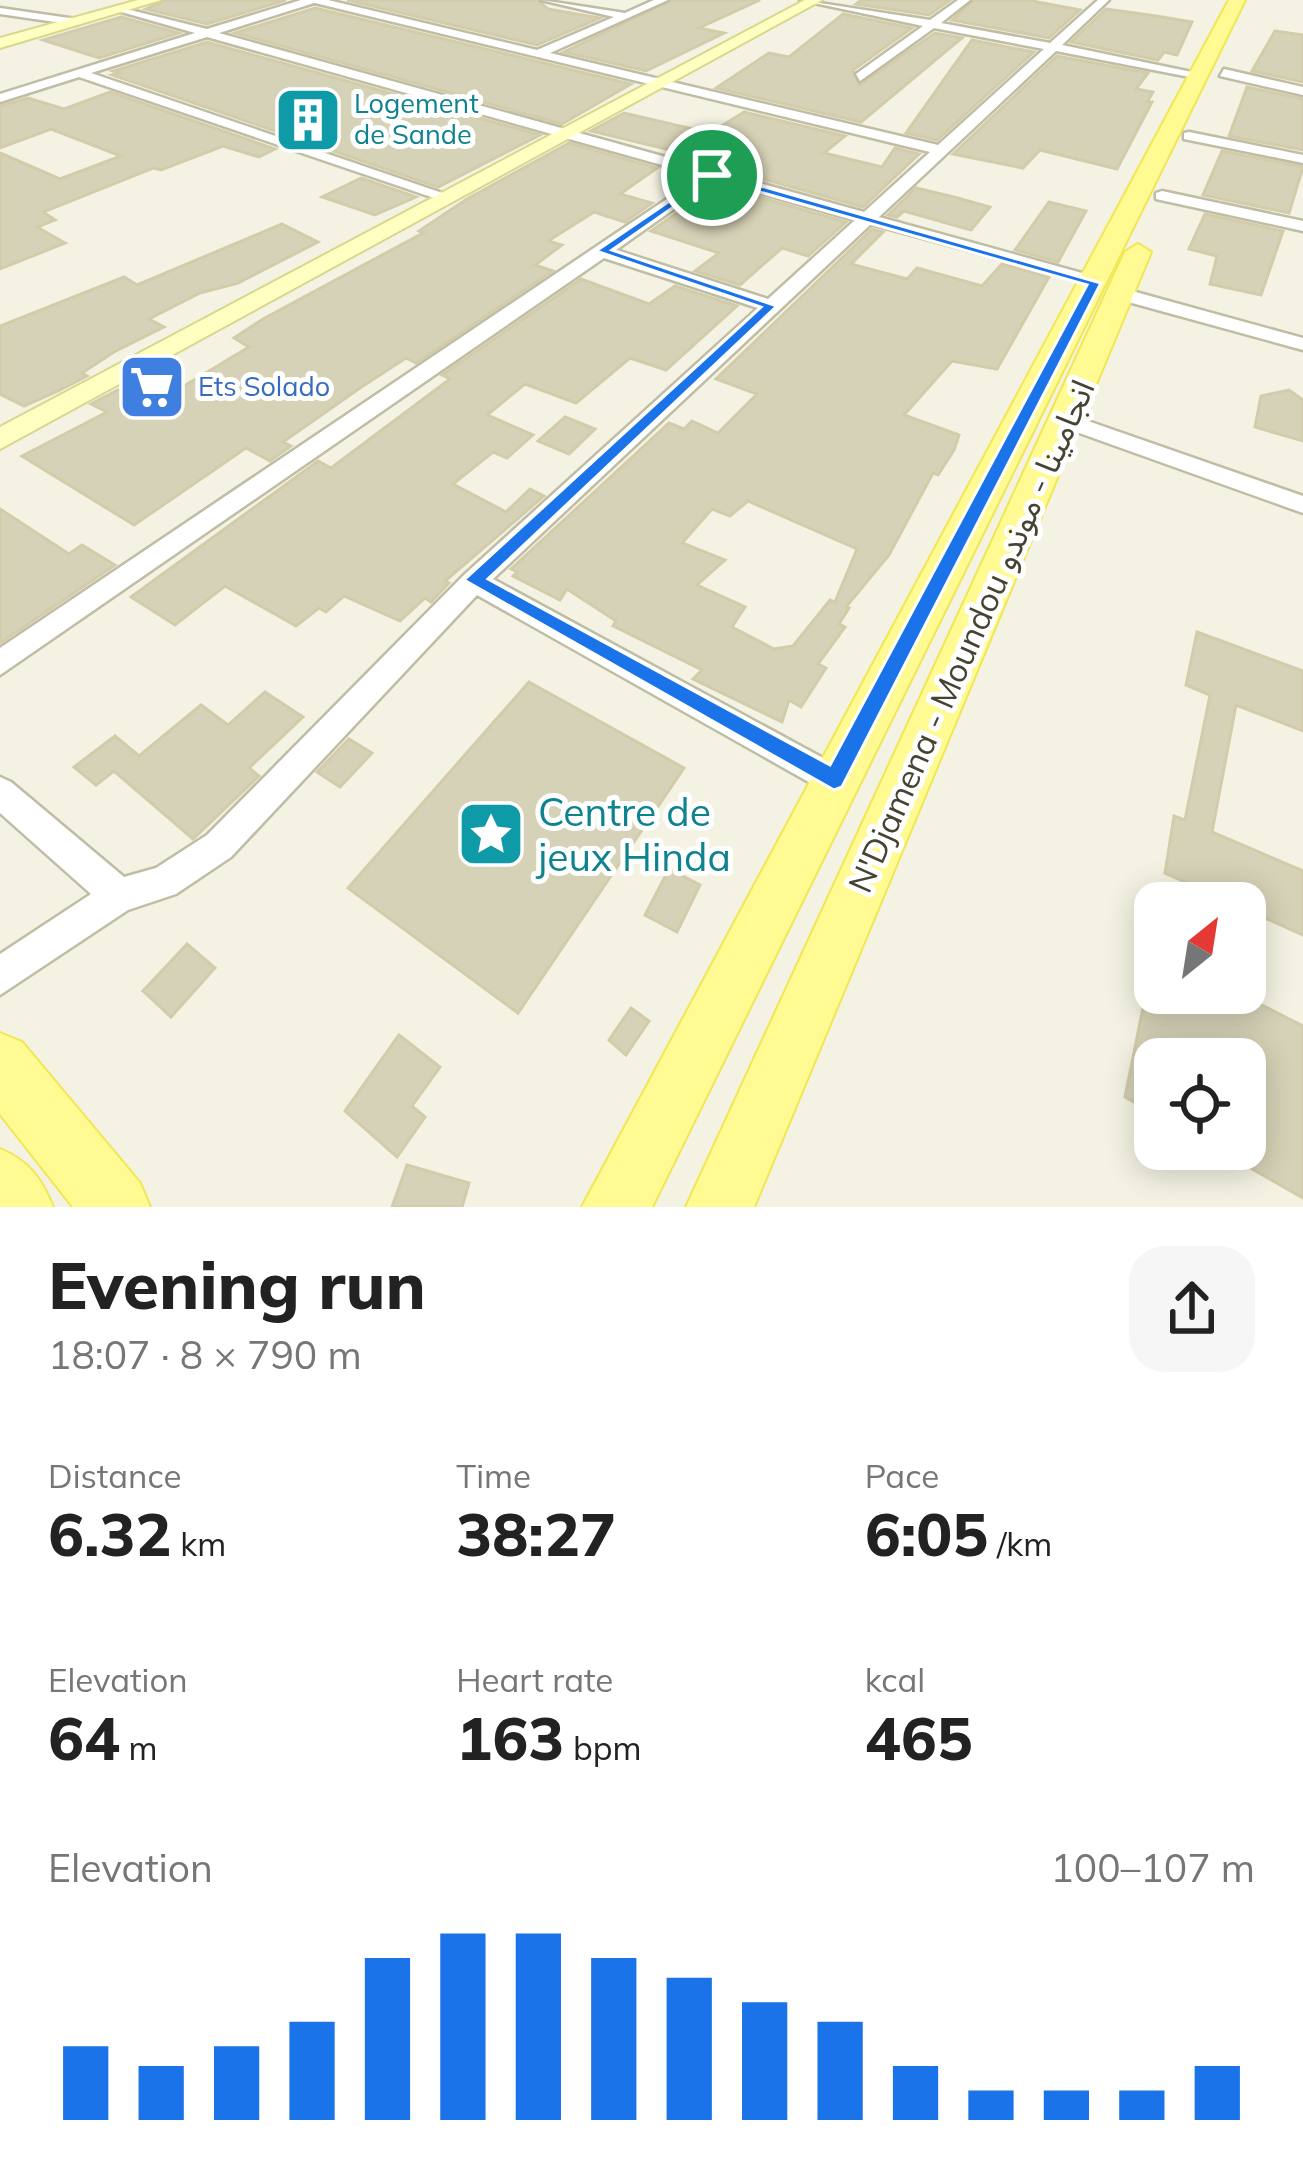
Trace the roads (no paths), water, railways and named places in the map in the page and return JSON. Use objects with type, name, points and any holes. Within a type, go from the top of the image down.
[{"type":"main road","name":"N'Djamena - Moundou انجامينا - موندو","points":[[720,1207],[1065,420],[1107,288],[1154,215],[1189,136],[1237,0]]},
{"type":"main road","name":"N'Djamena - Moundou انجامينا - موندو","points":[[616,1207],[834,780],[1107,288],[1253,0]]},
{"type":"main road","points":[[0,1064],[116,1207]]},
{"type":"main road","points":[[0,1182],[20,1207]]},
{"type":"street","points":[[0,43],[154,0]]},
{"type":"street","points":[[0,98],[314,0],[940,150]]},
{"type":"street","points":[[546,0],[626,16]]},
{"type":"street","points":[[540,53],[663,0]]},
{"type":"street","points":[[0,439],[811,0],[1303,91]]},
{"type":"street","points":[[860,77],[965,0]]},
{"type":"street","points":[[0,976],[119,896],[164,882],[219,846],[474,580],[1104,0]]},
{"type":"street","points":[[122,9],[1303,344]]},
{"type":"street","points":[[0,11],[76,22]]},
{"type":"street","points":[[78,73],[446,197]]},
{"type":"street","points":[[1189,136],[1303,159]]},
{"type":"street","points":[[0,663],[712,175]]},
{"type":"street","points":[[1154,215],[1303,226]]},
{"type":"street","points":[[602,251],[770,306]]},
{"type":"street","points":[[1065,420],[1303,505]]},
{"type":"street","points":[[474,580],[834,780]]},
{"type":"street","points":[[0,791],[119,896]]},
{"type":"place","name":"Logement de Sande","points":[[308,120]]},
{"type":"place","name":"Ets Solado","points":[[152,387]]},
{"type":"place","name":"Centre de jeux Hinda","points":[[491,834]]}]
